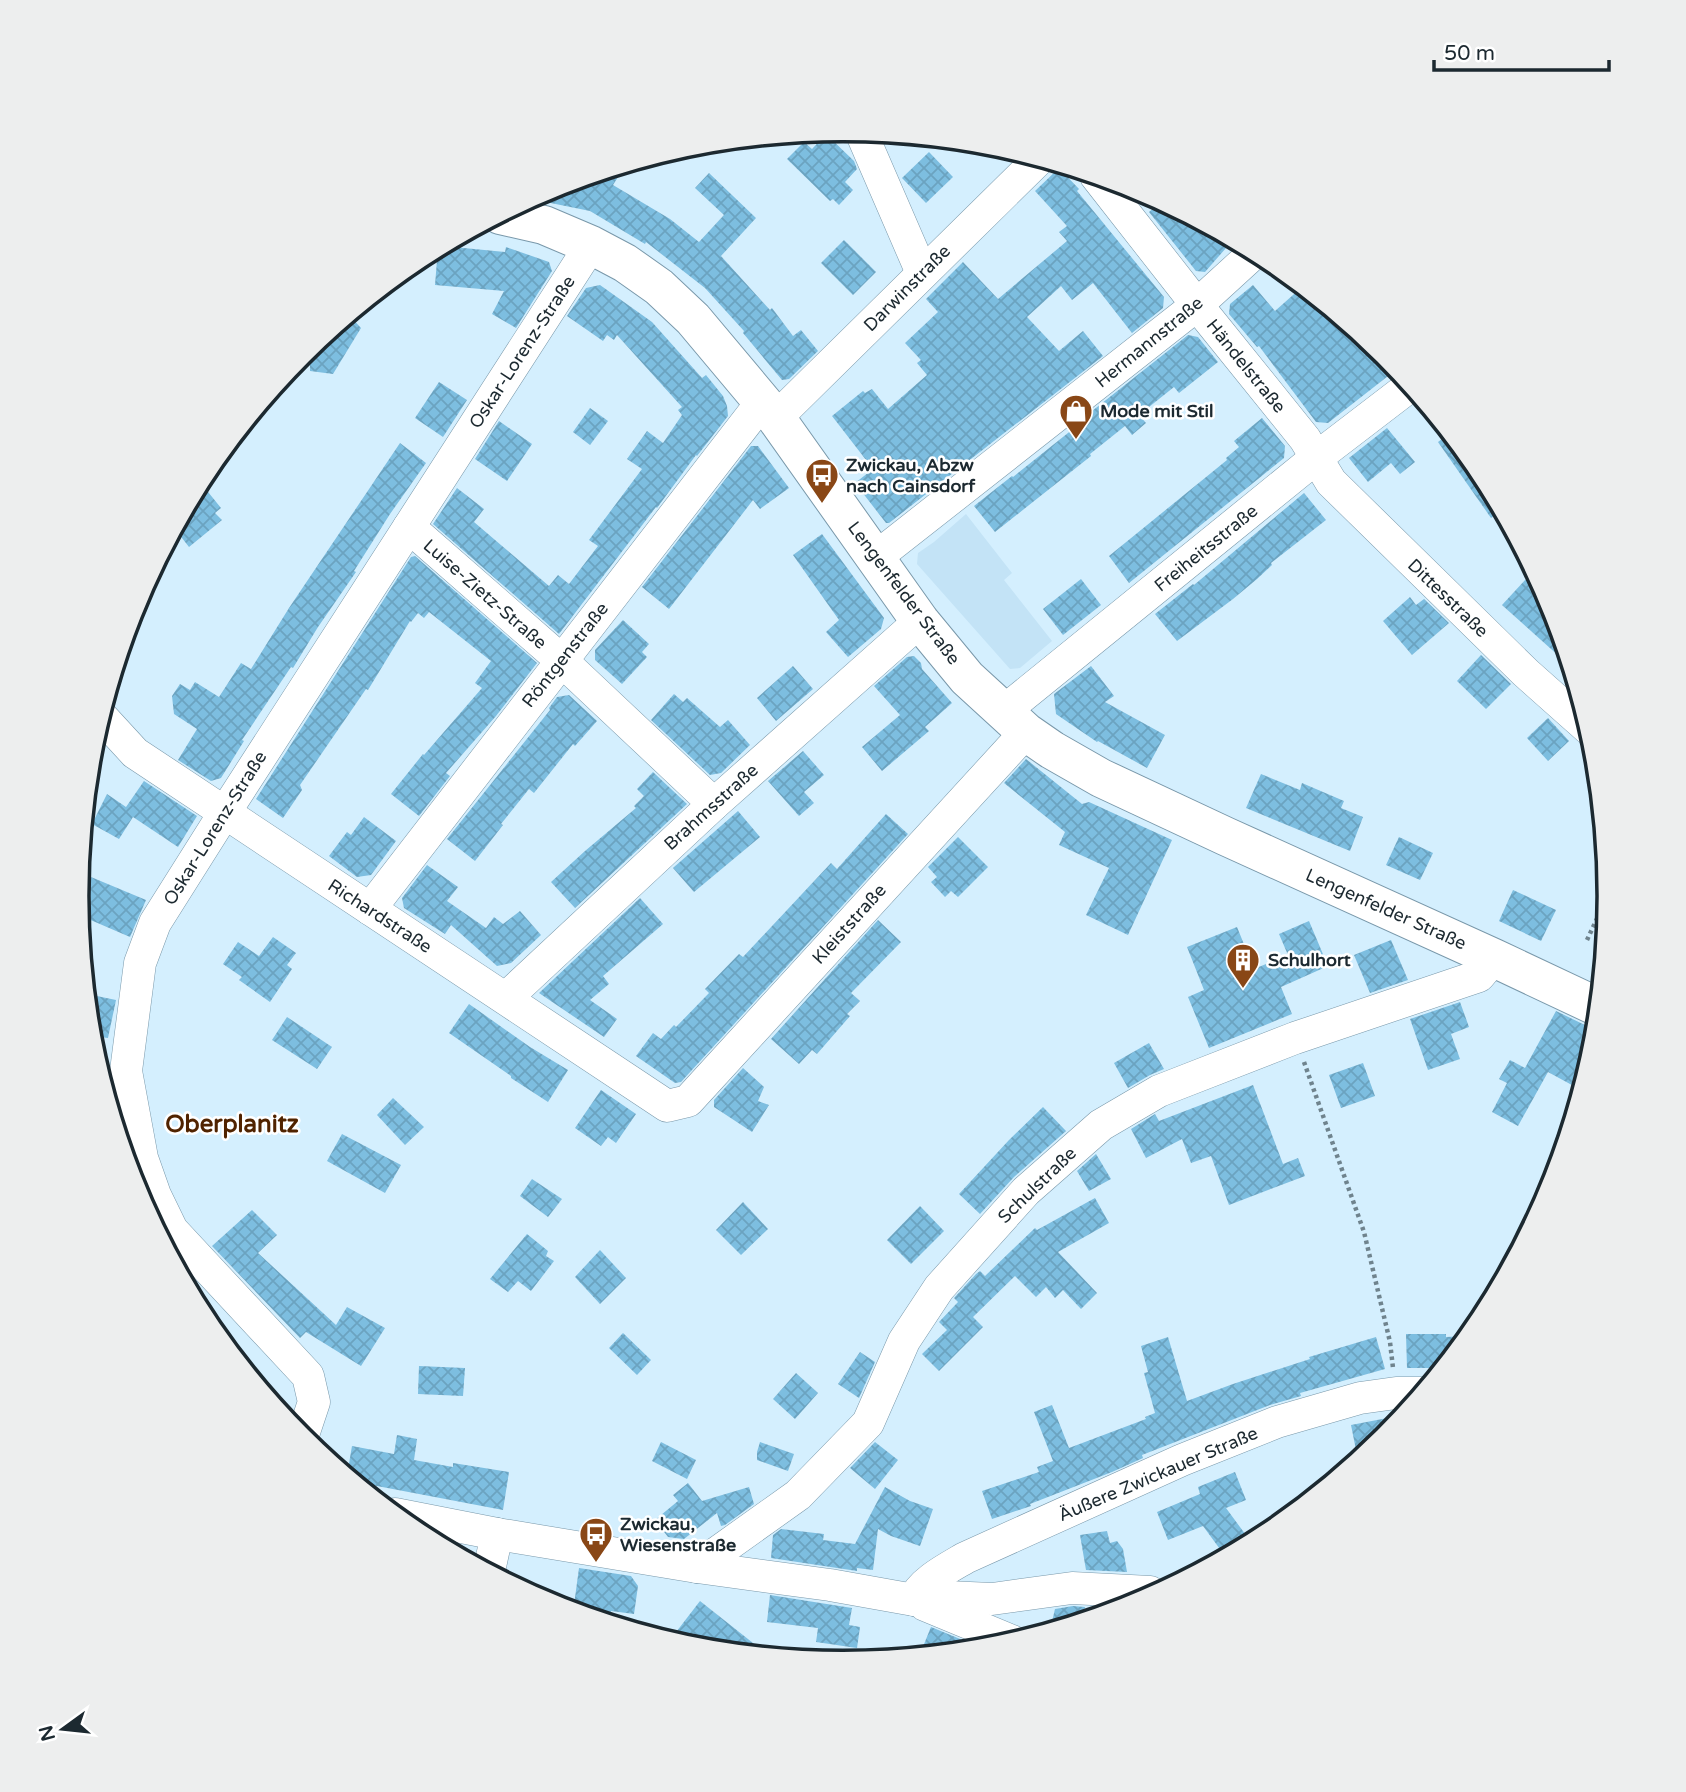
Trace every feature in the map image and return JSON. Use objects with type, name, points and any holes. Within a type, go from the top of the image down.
[{"type":"main road","name":"Lengenfelder Straße","points":[[514,218],[544,225],[625,263],[659,287],[693,320],[769,410],[920,621],[967,678],[1014,722],[1052,750],[1101,778],[1589,1003]]},
{"type":"street","points":[[866,143],[922,273]]},
{"type":"street","name":"Darwinstraße","points":[[769,410],[922,273],[1031,166]]},
{"type":"street","name":"Händelstraße","points":[[1108,191],[1306,439],[1316,458]]},
{"type":"street","name":"Oskar-Lorenz-Straße","points":[[306,1425],[314,1402],[308,1376],[172,1230],[155,1195],[142,1158],[126,1071],[140,963],[155,923],[225,811],[591,245]]},
{"type":"street","name":"Hermannstraße","points":[[875,558],[1197,305],[1247,260]]},
{"type":"street","name":"Freiheitsstraße","points":[[1014,722],[1316,458],[1403,391]]},
{"type":"street","name":"Röntgenstraße","points":[[370,909],[561,660],[769,410]]},
{"type":"street","name":"Dittesstraße","points":[[1316,458],[1331,482],[1408,559],[1574,716]]},
{"type":"street","name":"Luise-Zietz-Straße","points":[[409,527],[561,660],[714,804]]},
{"type":"street","name":"Brahmsstraße","points":[[506,998],[714,804],[920,621]]},
{"type":"street","name":"Kleiststraße","points":[[667,1106],[688,1101],[1014,722]]},
{"type":"street","name":"Richardstraße","points":[[110,725],[135,752],[667,1106]]},
{"type":"street","name":"Schulstraße","points":[[697,1567],[798,1495],[868,1423],[904,1341],[939,1288],[1026,1191],[1101,1125],[1158,1091],[1295,1038],[1479,976],[1494,958]]},
{"type":"street","name":"Äußere Zwickauer Straße","points":[[914,1600],[916,1593],[938,1574],[965,1558],[1182,1460],[1277,1422],[1360,1398],[1408,1393]]},
{"type":"street","points":[[418,1518],[697,1567],[830,1585],[914,1600],[995,1634]]},
{"type":"street","points":[[491,1562],[498,1534]]},
{"type":"street","points":[[914,1600],[924,1596],[1002,1599],[1072,1588],[1133,1591]]},
{"type":"path","points":[[1587,940],[1596,921]]},
{"type":"path","points":[[1295,1038],[1364,1232],[1390,1342],[1408,1393]]},
{"type":"shaded area","points":[[966,514],[1012,573],[1004,580],[1052,641],[1020,668],[1010,669],[917,564],[918,553]]},
{"type":"building","points":[[835,142],[854,161],[857,169],[845,182],[853,190],[839,205],[833,199],[830,201],[787,159],[802,144],[812,149],[818,143]]},
{"type":"building","points":[[929,152],[953,177],[926,203],[902,178]]},
{"type":"building","points":[[709,173],[756,218],[721,256],[770,310],[772,308],[793,336],[801,330],[818,351],[789,379],[782,380],[744,331],[705,288],[646,242],[645,244],[590,211],[549,203],[618,177],[613,185],[670,219],[699,242],[724,215],[695,188]]},
{"type":"building","points":[[1054,173],[1067,177],[1164,297],[1163,308],[1132,333],[1093,283],[1072,300],[1061,286],[1027,317],[1059,351],[1083,331],[1103,356],[886,523],[855,483],[873,469],[832,416],[863,391],[865,393],[872,389],[888,409],[927,375],[917,363],[921,360],[905,343],[938,312],[926,299],[963,262],[998,299],[1067,241],[1059,232],[1067,226],[1035,191]]},
{"type":"building","points":[[1152,209],[1176,220],[1226,248],[1205,272],[1196,271],[1149,212]]},
{"type":"building","points":[[844,240],[876,272],[853,295],[821,263]]},
{"type":"building","points":[[506,247],[549,262],[552,271],[516,328],[492,314],[504,291],[435,285],[437,261],[459,248],[505,252]]},
{"type":"building","points":[[600,285],[652,322],[702,378],[706,375],[723,396],[728,416],[559,634],[433,524],[457,488],[484,509],[474,522],[549,586],[558,575],[569,584],[598,546],[589,540],[642,469],[627,459],[647,431],[663,443],[682,415],[678,410],[682,407],[617,335],[614,340],[607,335],[603,341],[567,316],[586,288]]},
{"type":"building","points":[[1253,285],[1275,311],[1295,293],[1340,329],[1388,376],[1328,423],[1316,422],[1259,346],[1257,347],[1229,314],[1230,304]]},
{"type":"building","points":[[355,322],[361,328],[333,374],[310,371],[310,363]]},
{"type":"building","points":[[1188,335],[1198,337],[1218,362],[1179,393],[1174,387],[1139,415],[1146,423],[1132,435],[1125,426],[995,532],[974,506]]},
{"type":"building","points":[[439,382],[467,400],[443,437],[415,418]]},
{"type":"building","points":[[590,408],[608,421],[590,445],[573,432]]},
{"type":"building","points":[[1262,418],[1285,446],[1284,458],[1129,583],[1109,556],[1227,460],[1239,447],[1234,441]]},
{"type":"building","points":[[499,421],[532,444],[507,481],[475,459]]},
{"type":"building","points":[[1387,428],[1415,462],[1400,474],[1391,463],[1368,482],[1349,458]]},
{"type":"building","points":[[1442,439],[1494,516],[1491,518],[1438,442]]},
{"type":"building","points":[[400,443],[426,463],[390,514],[354,571],[356,572],[293,668],[291,667],[242,740],[244,741],[221,778],[211,781],[178,760],[197,729],[174,714],[172,696],[180,684],[190,690],[195,682],[219,697],[241,663],[251,669]]},
{"type":"building","points":[[751,446],[758,446],[789,488],[760,509],[753,500],[669,609],[642,587]]},
{"type":"building","points":[[207,491],[221,508],[215,513],[222,520],[189,547],[181,537]]},
{"type":"building","points":[[1304,493],[1326,520],[1271,563],[1272,565],[1233,599],[1177,641],[1155,614]]},
{"type":"building","points":[[822,534],[884,618],[881,629],[848,657],[826,632],[839,620],[793,555]]},
{"type":"building","points":[[415,556],[537,663],[496,716],[446,773],[450,776],[419,816],[391,794],[482,688],[475,683],[491,661],[429,612],[424,618],[418,613],[410,621],[368,690],[366,689],[300,785],[302,790],[283,818],[256,799],[411,557]]},
{"type":"building","points":[[1081,579],[1101,605],[1063,635],[1043,609]]},
{"type":"building","points":[[1526,579],[1557,654],[1502,605]]},
{"type":"building","points":[[1410,597],[1416,605],[1424,599],[1449,623],[1412,655],[1383,621]]},
{"type":"building","points":[[623,620],[649,644],[642,652],[647,657],[622,684],[595,660],[595,650]]},
{"type":"building","points":[[1481,655],[1511,684],[1486,709],[1457,681]]},
{"type":"building","points":[[914,656],[952,703],[925,727],[929,731],[882,771],[862,747],[900,715],[874,686],[907,657]]},
{"type":"building","points":[[793,666],[813,689],[776,721],[757,698]]},
{"type":"building","points":[[1091,666],[1114,696],[1105,702],[1165,735],[1147,768],[1097,742],[1056,714],[1054,694]]},
{"type":"building","points":[[674,694],[683,702],[687,698],[720,727],[728,720],[750,745],[721,773],[710,775],[651,720]]},
{"type":"building","points":[[569,695],[597,721],[575,746],[573,744],[534,793],[529,789],[475,861],[447,839],[550,710],[557,697]]},
{"type":"building","points":[[1548,718],[1569,741],[1548,761],[1527,738]]},
{"type":"building","points":[[803,751],[824,775],[804,792],[814,803],[799,816],[768,781]]},
{"type":"building","points":[[1026,759],[1082,804],[1089,802],[1172,840],[1128,935],[1086,915],[1109,868],[1059,845],[1065,832],[1004,783]]},
{"type":"building","points":[[653,772],[687,804],[575,908],[551,882],[636,808],[634,806],[644,796],[637,789]]},
{"type":"building","points":[[1261,774],[1300,790],[1302,783],[1344,801],[1341,808],[1363,817],[1350,851],[1246,808]]},
{"type":"building","points":[[144,781],[197,816],[178,847],[133,817],[119,839],[93,825],[107,794],[126,807]]},
{"type":"building","points":[[738,811],[760,837],[694,892],[673,868]]},
{"type":"building","points":[[886,814],[908,834],[681,1082],[675,1083],[636,1056],[653,1033],[661,1039],[674,1025],[676,1027],[709,993],[705,989],[739,954],[743,957],[831,863],[837,869]]},
{"type":"building","points":[[364,817],[396,841],[371,875],[357,877],[329,856],[347,832],[351,835]]},
{"type":"building","points":[[958,837],[988,867],[958,897],[951,891],[945,897],[931,882],[937,877],[928,867]]},
{"type":"building","points":[[1399,837],[1433,853],[1420,880],[1386,865]]},
{"type":"building","points":[[427,865],[458,887],[447,901],[486,928],[494,917],[503,924],[520,911],[541,935],[511,963],[497,966],[451,925],[445,934],[404,908],[402,898]]},
{"type":"building","points":[[90,877],[146,900],[130,937],[90,920]]},
{"type":"building","points":[[1513,890],[1556,910],[1541,941],[1499,921]]},
{"type":"building","points":[[640,898],[663,924],[603,976],[609,984],[590,1000],[617,1019],[604,1037],[539,993]]},
{"type":"building","points":[[878,920],[901,942],[851,993],[860,1001],[847,1014],[850,1016],[817,1054],[812,1050],[799,1064],[771,1039]]},
{"type":"building","name":"Schulhort","points":[[1309,921],[1328,966],[1281,987],[1292,1014],[1209,1048],[1188,997],[1204,990],[1187,947],[1237,927],[1254,969],[1288,955],[1279,934]]},
{"type":"building","points":[[273,937],[296,953],[287,965],[292,969],[270,1002],[239,980],[242,977],[223,964],[238,942],[259,956]]},
{"type":"building","points":[[1391,940],[1408,980],[1370,993],[1354,955]]},
{"type":"building","points":[[96,996],[116,1000],[108,1038],[103,1037]]},
{"type":"building","points":[[1460,1002],[1469,1027],[1451,1034],[1460,1059],[1428,1070],[1410,1019]]},
{"type":"building","points":[[469,1004],[568,1070],[548,1102],[449,1033]]},
{"type":"building","points":[[1556,1011],[1585,1025],[1572,1085],[1548,1072],[1518,1126],[1492,1112],[1507,1083],[1499,1079],[1510,1060],[1525,1068]]},
{"type":"building","points":[[287,1017],[332,1047],[317,1069],[272,1040]]},
{"type":"building","points":[[1149,1043],[1164,1069],[1128,1088],[1114,1063]]},
{"type":"building","points":[[1363,1063],[1375,1096],[1341,1108],[1329,1075]]},
{"type":"building","points":[[743,1068],[764,1087],[758,1101],[769,1105],[752,1132],[714,1107],[714,1100]]},
{"type":"building","points":[[1253,1085],[1283,1164],[1298,1158],[1305,1176],[1229,1205],[1211,1156],[1191,1163],[1182,1139],[1146,1158],[1131,1129],[1155,1114],[1159,1121]]},
{"type":"building","points":[[601,1090],[636,1114],[616,1143],[608,1137],[601,1146],[575,1128]]},
{"type":"building","points":[[393,1098],[424,1127],[405,1145],[377,1115]]},
{"type":"building","points":[[1043,1107],[1066,1131],[1014,1177],[980,1214],[959,1194]]},
{"type":"building","points":[[342,1134],[401,1165],[385,1193],[327,1161]]},
{"type":"building","points":[[1096,1154],[1111,1179],[1089,1191],[1077,1171]]},
{"type":"building","points":[[532,1179],[562,1199],[548,1217],[520,1196]]},
{"type":"building","points":[[1095,1198],[1109,1223],[1058,1252],[1097,1293],[1081,1309],[1063,1290],[1055,1298],[1046,1287],[1036,1297],[1015,1276],[973,1317],[983,1327],[939,1371],[922,1354],[947,1330],[939,1322],[958,1302],[954,1298],[976,1274],[980,1271],[985,1276],[1035,1228],[1037,1230]]},
{"type":"building","points":[[743,1202],[768,1229],[741,1255],[716,1230]]},
{"type":"building","points":[[920,1206],[944,1231],[911,1264],[887,1240]]},
{"type":"building","points":[[252,1210],[277,1235],[258,1253],[336,1325],[347,1307],[385,1328],[361,1366],[306,1332],[300,1338],[212,1246]]},
{"type":"building","points":[[527,1234],[548,1251],[546,1256],[554,1261],[531,1291],[518,1281],[508,1292],[490,1279]]},
{"type":"building","points":[[600,1250],[626,1278],[600,1304],[575,1277]]},
{"type":"building","points":[[623,1333],[651,1360],[637,1375],[609,1348]]},
{"type":"building","points":[[1406,1334],[1446,1334],[1446,1337],[1454,1337],[1430,1368],[1407,1368]]},
{"type":"building","points":[[1168,1337],[1187,1401],[1310,1359],[1309,1357],[1376,1337],[1385,1369],[1300,1393],[1301,1396],[1270,1405],[1142,1455],[1143,1458],[1112,1472],[1030,1504],[1031,1506],[992,1519],[982,1491],[1039,1472],[1037,1467],[1053,1461],[1034,1412],[1052,1405],[1069,1448],[1146,1419],[1145,1417],[1155,1413],[1144,1373],[1148,1372],[1141,1346]]},
{"type":"building","points":[[860,1352],[875,1362],[859,1398],[838,1384]]},
{"type":"building","points":[[419,1366],[465,1368],[463,1396],[418,1394]]},
{"type":"building","points":[[796,1373],[818,1393],[795,1419],[773,1399]]},
{"type":"building","points":[[1386,1418],[1356,1448],[1351,1425]]},
{"type":"building","points":[[397,1435],[417,1439],[414,1460],[509,1472],[503,1510],[373,1485],[349,1465],[352,1446],[394,1454]]},
{"type":"building","points":[[661,1442],[696,1460],[687,1479],[652,1461]]},
{"type":"building","points":[[760,1442],[794,1454],[788,1471],[757,1460]]},
{"type":"building","points":[[875,1442],[898,1460],[875,1489],[850,1468]]},
{"type":"building","points":[[1235,1472],[1246,1500],[1226,1508],[1245,1534],[1220,1549],[1203,1526],[1168,1540],[1157,1512],[1200,1494],[1198,1487]]},
{"type":"building","points":[[688,1483],[702,1501],[749,1487],[754,1504],[725,1525],[721,1526],[717,1513],[684,1539],[668,1537],[655,1520],[678,1501],[673,1495]]},
{"type":"building","points":[[885,1487],[910,1501],[933,1509],[920,1546],[878,1529],[873,1570],[857,1568],[857,1571],[771,1558],[773,1535],[781,1529],[824,1534],[823,1540],[855,1544]]},
{"type":"building","points":[[1107,1531],[1110,1543],[1117,1541],[1123,1549],[1127,1572],[1086,1570],[1080,1535]]},
{"type":"building","points":[[579,1568],[631,1576],[638,1586],[634,1614],[611,1613],[575,1600]]},
{"type":"building","points":[[770,1595],[852,1608],[849,1625],[860,1627],[857,1648],[816,1642],[818,1628],[767,1622]]},
{"type":"building","points":[[700,1601],[754,1644],[696,1635],[677,1631]]},
{"type":"building","points":[[1085,1607],[1084,1610],[1052,1620],[1055,1609]]},
{"type":"building","points":[[931,1627],[962,1640],[941,1643],[924,1645]]},
{"type":"place","name":"Mode mit Stil","points":[[1076,441]]},
{"type":"place","name":"Zwickau, Abzw nach Cainsdorf","points":[[822,505]]},
{"type":"place","name":"Schulhort","points":[[1243,990]]},
{"type":"place","name":"Zwickau, Wiesenstraße","points":[[596,1564]]},
{"type":"district","name":"Oberplanitz","points":[[232,1124]]}]
